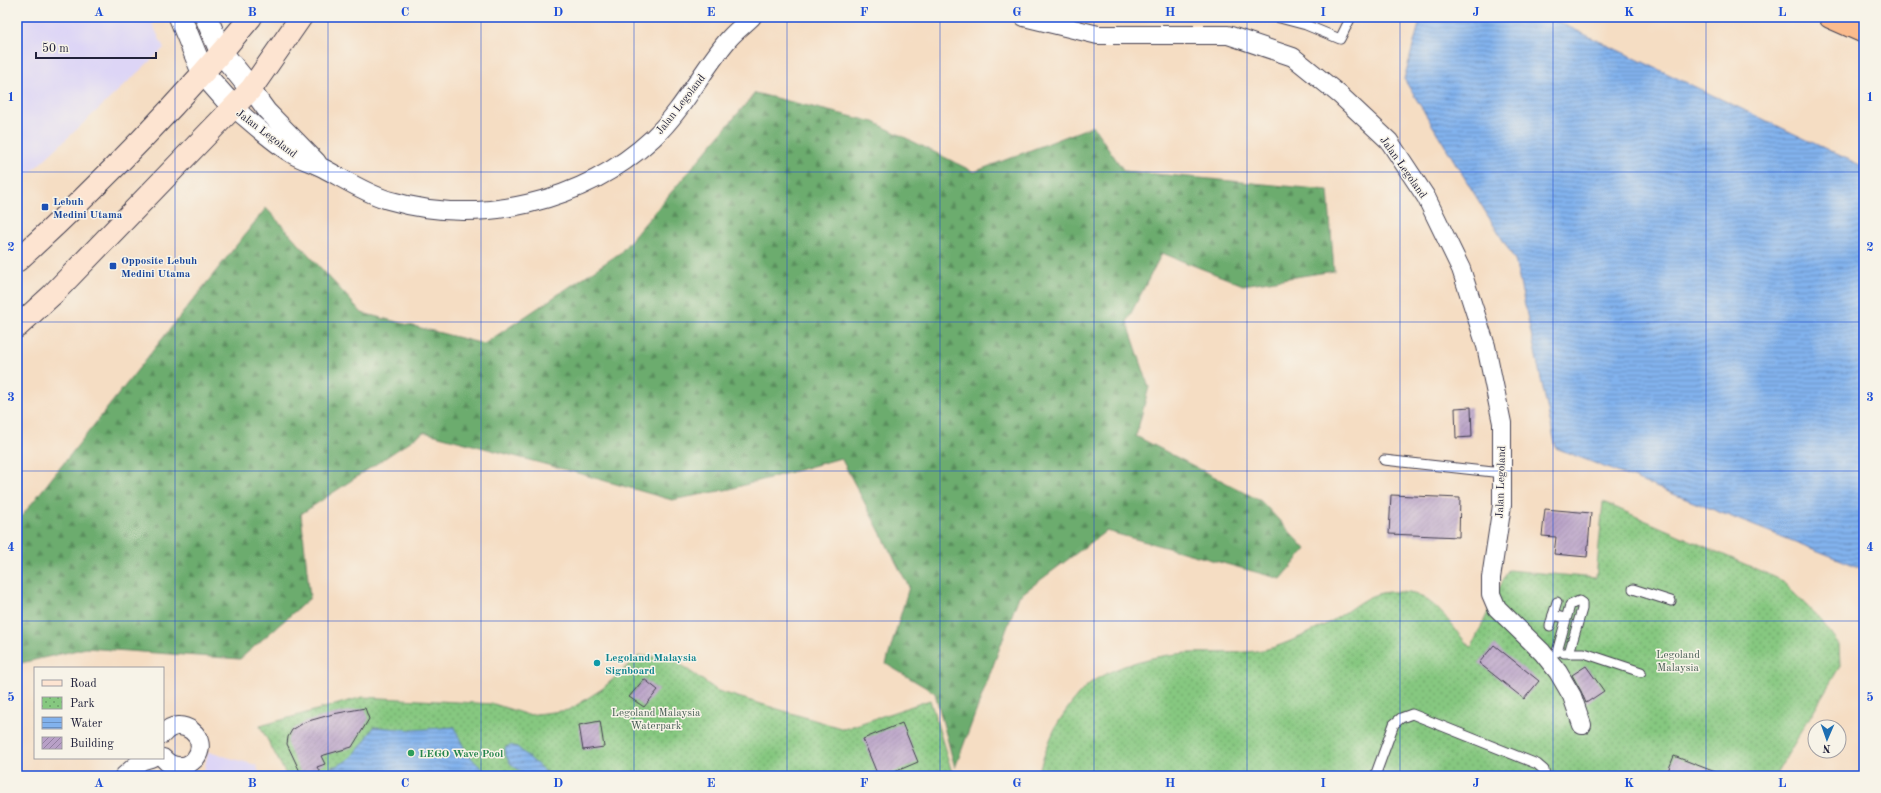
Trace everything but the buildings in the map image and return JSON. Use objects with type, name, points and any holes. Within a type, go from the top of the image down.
[{"type":"highway","points":[[1830,17],[1864,32]]},
{"type":"main road","points":[[17,261],[63,219],[114,168],[203,73],[251,17]]},
{"type":"main road","points":[[17,327],[52,295],[250,89],[301,17]]},
{"type":"street","points":[[180,17],[203,73],[233,107]]},
{"type":"street","points":[[206,17],[222,52],[250,89]]},
{"type":"street","name":"Jalan Legoland","points":[[233,107],[292,155],[323,168],[344,181],[387,200],[432,209],[471,212],[504,209],[537,202],[566,192],[598,177],[626,160],[654,137],[678,111],[727,41],[752,17]]},
{"type":"street","name":"Jalan Legoland","points":[[1024,17],[1098,35],[1228,35],[1293,57],[1340,95],[1389,141],[1426,197],[1461,269],[1486,346],[1502,423],[1502,505],[1491,578],[1491,594],[1496,608],[1550,652],[1558,672],[1572,696],[1582,725]]},
{"type":"street","name":"Jalan Legoland","points":[[250,89],[267,111],[323,168]]},
{"type":"street","points":[[164,732],[166,729],[175,726],[184,726],[195,733],[198,737],[200,746],[198,755],[192,762],[184,766],[175,766],[166,762],[164,759]]},
{"type":"street","points":[[124,776],[141,761],[148,759]]},
{"type":"lane","points":[[1276,17],[1306,25],[1340,39],[1351,17]]},
{"type":"lane","points":[[1384,460],[1502,473]]},
{"type":"lane","points":[[1633,589],[1671,601]]},
{"type":"lane","points":[[1570,653],[1582,609],[1582,604],[1579,601],[1570,605],[1550,652],[1570,653],[1584,653],[1641,672]]},
{"type":"lane","points":[[1550,626],[1557,602]]},
{"type":"lane","points":[[1553,615],[1565,618]]},
{"type":"lane","points":[[1375,776],[1394,724],[1401,718],[1412,714],[1537,764],[1544,770],[1545,776]]},
{"type":"shaded area","points":[[17,17],[149,17],[164,48],[17,185]]},
{"type":"shaded area","points":[[208,752],[256,765],[261,776],[203,776]]},
{"type":"green space","points":[[755,93],[874,122],[974,172],[1093,126],[1124,171],[1328,190],[1334,271],[1243,285],[1162,253],[1127,321],[1149,387],[1136,436],[1261,501],[1306,549],[1281,579],[1106,531],[1019,596],[955,768],[935,693],[886,664],[909,587],[841,458],[730,489],[672,500],[424,432],[301,514],[310,598],[240,659],[86,648],[17,664],[17,522],[266,208],[362,313],[484,344],[620,253]]},
{"type":"green space","name":"Legoland Malaysia","points":[[1603,502],[1781,580],[1820,619],[1839,644],[1840,666],[1809,719],[1807,719],[1807,722],[1775,776],[1037,776],[1046,749],[1058,723],[1079,694],[1093,681],[1126,665],[1151,658],[1176,654],[1265,650],[1303,636],[1323,626],[1374,595],[1395,592],[1409,593],[1428,601],[1444,615],[1471,648],[1508,570],[1596,578]]},
{"type":"green space","name":"Legoland Malaysia Waterpark","points":[[639,656],[671,658],[718,691],[844,729],[930,700],[953,776],[287,776],[260,726],[363,697],[494,704],[528,715],[569,710],[602,689]]},
{"type":"water","points":[[1421,17],[1548,17],[1864,167],[1864,569],[1556,448],[1515,260],[1404,79]]},
{"type":"water","name":"LEGO Wave Pool","points":[[374,727],[414,730],[455,727],[461,743],[468,754],[490,776],[334,776],[331,767],[339,765],[351,757],[361,746]]},
{"type":"water","points":[[510,745],[517,747],[547,773],[544,776],[526,776],[510,763],[506,756],[505,748]]},
{"type":"place","name":"Lebuh Medini Utama","points":[[45,207]]},
{"type":"place","name":"Opposite Lebuh Medini Utama","points":[[113,266]]},
{"type":"place","name":"Legoland Malaysia Signboard","points":[[597,663]]},
{"type":"place","name":"LEGO Wave Pool","points":[[411,753]]}]
